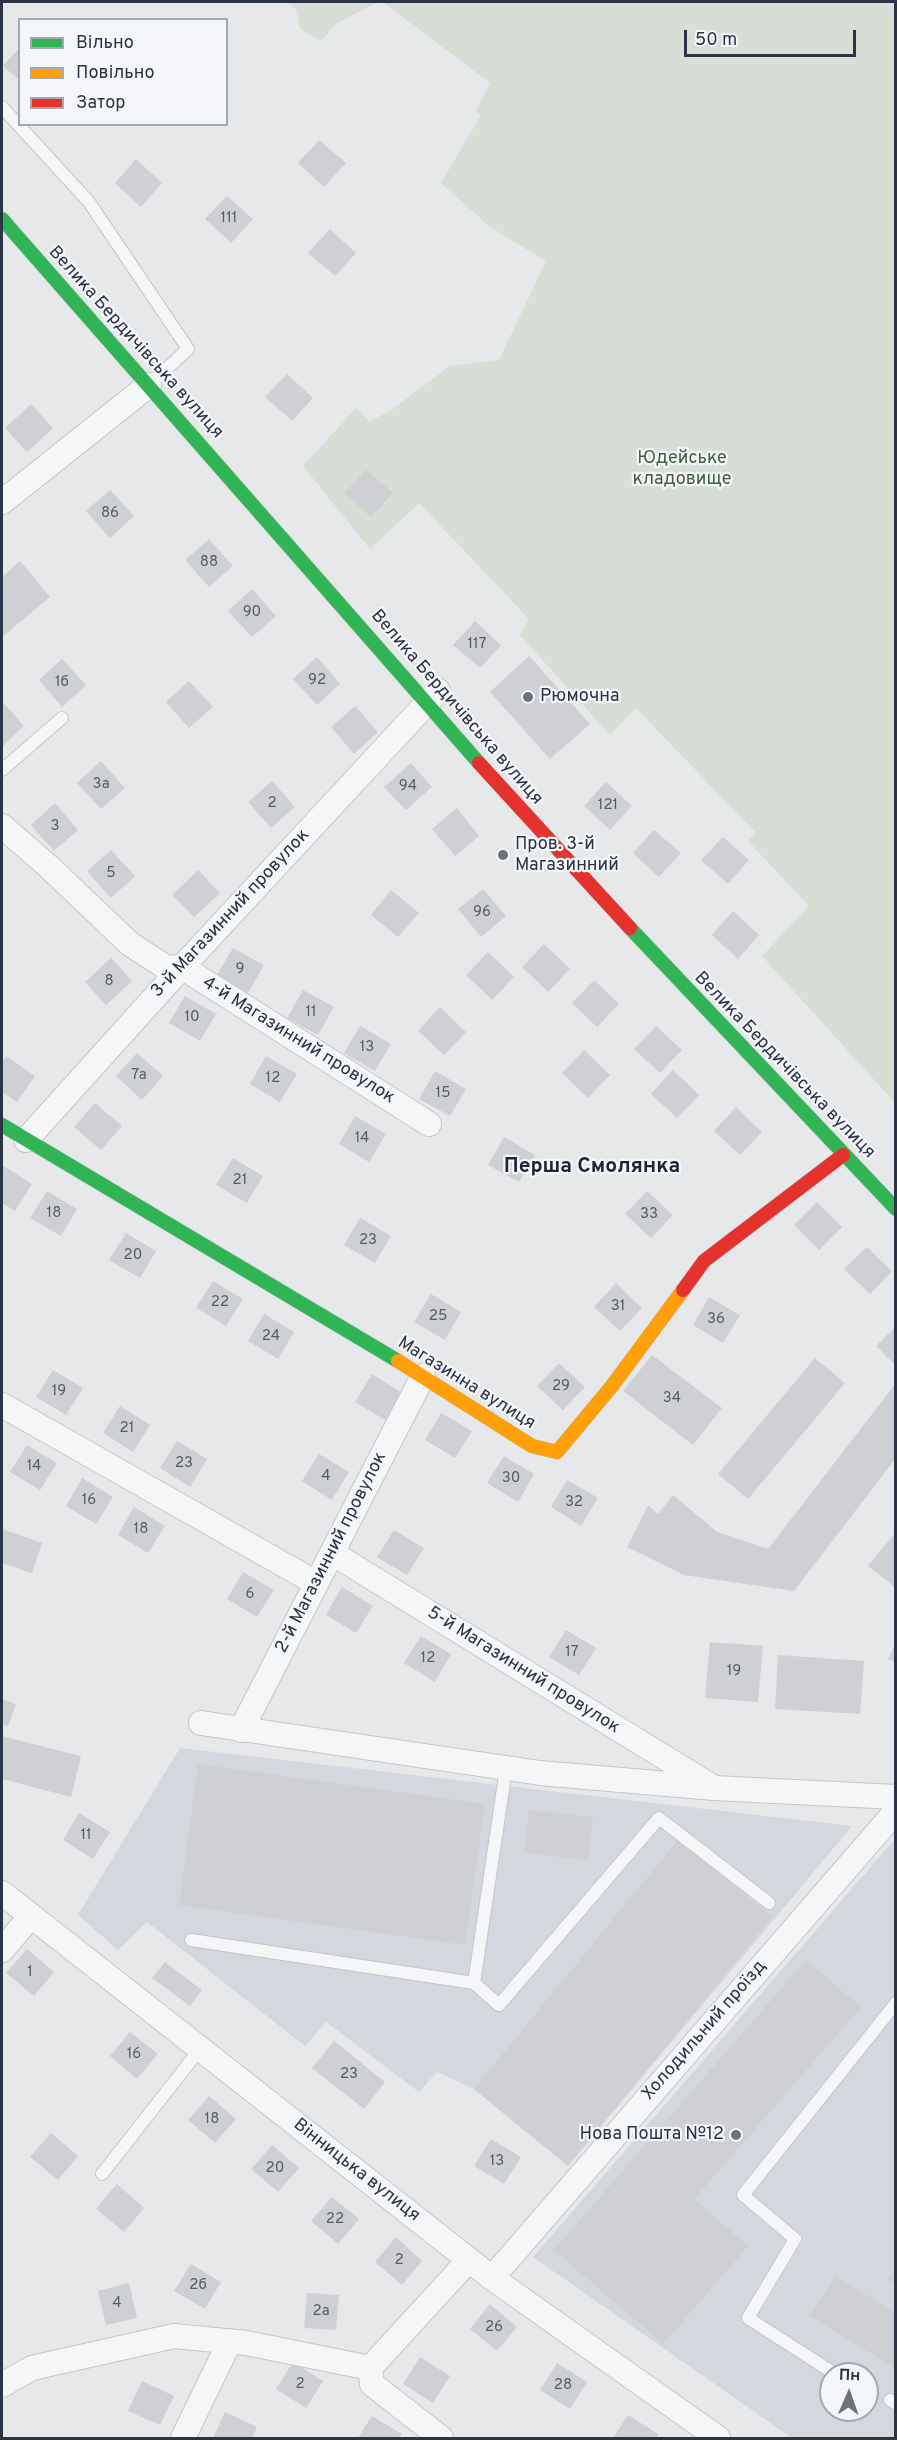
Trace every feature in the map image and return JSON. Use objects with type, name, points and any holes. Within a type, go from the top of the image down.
[{"type":"main road","name":"Велика Бердичівська вулиця","points":[[2,219],[157,377],[435,693],[538,830],[896,1209]]},
{"type":"main road","name":"Велика Бердичівська вулиця","points":[[644,922],[781,1067]]},
{"type":"main road","name":"Магазинна вулиця","points":[[2,1125],[423,1376],[532,1446],[557,1452],[612,1386],[704,1261],[843,1155]]},
{"type":"street","points":[[2,502],[157,377]]},
{"type":"street","name":"3-й Магазинний провулок","points":[[26,1140],[435,693]]},
{"type":"street","name":"4-й Магазинний провулок","points":[[2,826],[130,944],[167,968],[182,967],[429,1124]]},
{"type":"street","name":"2-й Магазинний провулок","points":[[241,1730],[423,1376]]},
{"type":"street","points":[[2,1405],[316,1583]]},
{"type":"street","name":"5-й Магазинний провулок","points":[[332,1553],[714,1788]]},
{"type":"street","points":[[201,1723],[507,1769],[714,1788],[896,1797]]},
{"type":"street","name":"Холодильний проїзд","points":[[492,2278],[896,1811]]},
{"type":"street","name":"Вінницька вулиця","points":[[2,1893],[492,2278],[718,2439]]},
{"type":"street","points":[[2,1950],[31,1916]]},
{"type":"street","points":[[441,2439],[372,2384],[370,2368],[469,2260]]},
{"type":"street","points":[[2,2385],[32,2368],[174,2336],[230,2341],[370,2368]]},
{"type":"street","points":[[183,2439],[230,2341]]},
{"type":"lane","points":[[2,107],[18,124]]},
{"type":"lane","points":[[19,126],[89,202],[188,349],[157,377]]},
{"type":"lane","points":[[2,770],[62,718]]},
{"type":"lane","points":[[474,1983],[507,1769]]},
{"type":"lane","points":[[191,1940],[474,1983],[500,2005],[659,1818],[769,1903]]},
{"type":"lane","points":[[819,2364],[748,2318],[795,2239],[743,2195],[896,2003]]},
{"type":"lane","points":[[102,2174],[200,2049]]},
{"type":"shaded area","points":[[180,1748],[852,1826],[568,2166],[474,2089],[437,2072],[419,2092],[326,2022],[305,2046],[147,1922],[118,1950],[78,1915]]},
{"type":"shaded area","points":[[895,1839],[895,2438],[792,2438],[533,2257]]},
{"type":"green space","points":[[287,2],[378,2],[337,23],[321,41],[300,29],[296,10]]},
{"type":"green space","name":"Юдейське кладовище","points":[[383,2],[895,2],[895,1103],[762,956],[809,906],[748,841],[756,833],[636,708],[610,735],[520,635],[529,619],[419,503],[370,549],[303,466],[356,408],[370,421],[390,411],[450,366],[499,360],[546,261],[490,227],[441,183],[481,115],[476,111],[490,83]]},
{"type":"building","points":[[18,49],[18,79],[3,66]]},
{"type":"building","points":[[319,140],[346,163],[324,187],[298,163]]},
{"type":"building","points":[[136,159],[162,183],[141,207],[115,183]]},
{"type":"building","points":[[227,196],[253,219],[231,243],[205,219]]},
{"type":"building","points":[[330,229],[356,253],[335,276],[308,253]]},
{"type":"building","points":[[287,374],[313,398],[292,421],[265,397]]},
{"type":"building","points":[[31,404],[53,428],[27,452],[5,428]]},
{"type":"building","points":[[366,470],[393,493],[371,517],[345,493]]},
{"type":"building","points":[[110,490],[134,516],[110,538],[86,511]]},
{"type":"building","points":[[209,539],[233,566],[209,587],[185,560]]},
{"type":"building","points":[[20,561],[50,597],[2,637],[2,577]]},
{"type":"building","points":[[252,589],[276,616],[252,637],[228,611]]},
{"type":"building","points":[[475,621],[501,645],[480,668],[453,645]]},
{"type":"building","points":[[529,656],[590,724],[550,759],[490,692]]},
{"type":"building","points":[[317,657],[340,684],[317,705],[293,679]]},
{"type":"building","points":[[62,659],[86,685],[62,707],[39,680]]},
{"type":"building","points":[[189,681],[213,707],[189,728],[166,702]]},
{"type":"building","points":[[2,701],[24,726],[2,747]]},
{"type":"building","points":[[355,706],[378,732],[354,754],[331,727]]},
{"type":"building","points":[[101,761],[125,788],[101,809],[77,783]]},
{"type":"building","points":[[411,763],[432,787],[406,810],[384,787]]},
{"type":"building","points":[[272,781],[295,807],[271,828],[248,802]]},
{"type":"building","points":[[606,782],[632,806],[610,830],[584,806]]},
{"type":"building","points":[[55,803],[78,830],[54,851],[31,825]]},
{"type":"building","points":[[457,808],[479,836],[455,856],[432,829]]},
{"type":"building","points":[[654,830],[681,853],[659,877],[633,853]]},
{"type":"building","points":[[723,837],[749,860],[728,884],[701,860]]},
{"type":"building","points":[[111,850],[135,876],[111,898],[87,871]]},
{"type":"building","points":[[198,870],[220,893],[194,917],[172,895]]},
{"type":"building","points":[[483,889],[506,916],[481,937],[458,909]]},
{"type":"building","points":[[391,890],[419,913],[398,937],[371,915]]},
{"type":"building","points":[[733,911],[759,935],[738,959],[712,935]]},
{"type":"building","points":[[544,944],[570,969],[548,992],[522,967]]},
{"type":"building","points":[[233,948],[264,965],[248,993],[217,975]]},
{"type":"building","points":[[488,952],[514,977],[492,1000],[466,975]]},
{"type":"building","points":[[111,958],[132,981],[106,1005],[85,982]]},
{"type":"building","points":[[594,980],[619,1004],[597,1027],[572,1003]]},
{"type":"building","points":[[303,990],[334,1007],[318,1035],[287,1018]]},
{"type":"building","points":[[185,996],[216,1014],[200,1041],[169,1023]]},
{"type":"building","points":[[440,1007],[466,1032],[444,1055],[418,1031]]},
{"type":"building","points":[[360,1026],[391,1044],[375,1071],[344,1053]]},
{"type":"building","points":[[656,1026],[682,1050],[660,1073],[634,1049]]},
{"type":"building","points":[[584,1050],[610,1075],[588,1098],[562,1073]]},
{"type":"building","points":[[137,1053],[163,1076],[142,1100],[116,1076]]},
{"type":"building","points":[[6,1056],[35,1076],[17,1102],[2,1092],[2,1062]]},
{"type":"building","points":[[266,1056],[297,1074],[280,1102],[250,1084]]},
{"type":"building","points":[[673,1070],[699,1095],[677,1118],[651,1094]]},
{"type":"building","points":[[435,1071],[466,1089],[450,1116],[419,1099]]},
{"type":"building","points":[[95,1103],[122,1126],[101,1150],[74,1127]]},
{"type":"building","points":[[736,1107],[762,1132],[740,1155],[714,1131]]},
{"type":"building","points":[[355,1116],[386,1134],[369,1162],[339,1144]]},
{"type":"building","points":[[504,1137],[535,1155],[519,1182],[488,1165]]},
{"type":"building","points":[[233,1158],[263,1176],[247,1203],[216,1185]]},
{"type":"building","points":[[2,1165],[32,1184],[15,1211],[2,1203]]},
{"type":"building","points":[[47,1191],[77,1209],[61,1236],[30,1218]]},
{"type":"building","points":[[647,1191],[673,1215],[651,1238],[625,1214]]},
{"type":"building","points":[[817,1202],[842,1227],[819,1250],[794,1225]]},
{"type":"building","points":[[360,1218],[391,1236],[375,1263],[344,1245]]},
{"type":"building","points":[[126,1233],[156,1251],[140,1278],[109,1260]]},
{"type":"building","points":[[867,1247],[892,1271],[870,1294],[844,1269]]},
{"type":"building","points":[[213,1281],[243,1299],[226,1326],[196,1308]]},
{"type":"building","points":[[616,1283],[642,1308],[620,1331],[594,1307]]},
{"type":"building","points":[[431,1294],[461,1312],[445,1340],[414,1322]]},
{"type":"building","points":[[709,1297],[740,1315],[723,1343],[693,1325]]},
{"type":"building","points":[[264,1314],[294,1332],[278,1359],[248,1341]]},
{"type":"building","points":[[896,1326],[896,1366],[876,1346]]},
{"type":"building","points":[[652,1355],[722,1408],[693,1445],[623,1391]]},
{"type":"building","points":[[815,1358],[845,1383],[748,1499],[718,1474]]},
{"type":"building","points":[[559,1363],[585,1387],[563,1410],[537,1386]]},
{"type":"building","points":[[53,1370],[83,1388],[66,1415],[36,1397]]},
{"type":"building","points":[[372,1374],[402,1393],[385,1420],[355,1402]]},
{"type":"building","points":[[896,1383],[896,1458],[794,1591],[684,1575],[627,1547],[648,1505],[658,1514],[673,1495],[717,1532],[768,1549]]},
{"type":"building","points":[[120,1406],[150,1425],[133,1452],[103,1433]]},
{"type":"building","points":[[441,1413],[472,1431],[455,1458],[425,1440]]},
{"type":"building","points":[[177,1441],[207,1459],[190,1487],[160,1468]]},
{"type":"building","points":[[27,1445],[57,1463],[40,1490],[10,1472]]},
{"type":"building","points":[[319,1454],[349,1472],[332,1500],[302,1481]]},
{"type":"building","points":[[504,1456],[534,1474],[518,1502],[487,1483]]},
{"type":"building","points":[[82,1478],[113,1497],[96,1524],[66,1506]]},
{"type":"building","points":[[567,1480],[598,1498],[581,1526],[551,1507]]},
{"type":"building","points":[[134,1507],[165,1526],[148,1553],[118,1535]]},
{"type":"building","points":[[2,1529],[42,1543],[32,1573],[2,1563]]},
{"type":"building","points":[[394,1530],[424,1548],[407,1575],[377,1557]]},
{"type":"building","points":[[896,1532],[896,1588],[868,1566]]},
{"type":"building","points":[[243,1572],[274,1590],[257,1617],[227,1599]]},
{"type":"building","points":[[342,1587],[373,1606],[356,1633],[326,1615]]},
{"type":"building","points":[[566,1630],[596,1648],[579,1675],[549,1657]]},
{"type":"building","points":[[421,1636],[451,1654],[435,1682],[404,1663]]},
{"type":"building","points":[[710,1642],[763,1646],[758,1702],[705,1698]]},
{"type":"building","points":[[896,1643],[896,1662],[888,1659]]},
{"type":"building","points":[[778,1655],[864,1661],[860,1714],[775,1709]]},
{"type":"building","points":[[2,1699],[16,1704],[8,1726],[2,1724]]},
{"type":"building","points":[[2,1736],[81,1756],[71,1797],[2,1779]]},
{"type":"building","points":[[198,1764],[485,1804],[465,1945],[179,1905]]},
{"type":"building","points":[[529,1810],[593,1817],[588,1860],[524,1853]]},
{"type":"building","points":[[79,1813],[110,1832],[93,1859],[63,1840]]},
{"type":"building","points":[[678,1840],[772,1917],[568,2166],[474,2089]]},
{"type":"building","points":[[27,1949],[54,1972],[34,1996],[6,1973]]},
{"type":"building","points":[[806,1960],[861,2007],[694,2199],[748,2246],[663,2344],[554,2250]]},
{"type":"building","points":[[165,1962],[202,1990],[190,2006],[152,1978]]},
{"type":"building","points":[[130,2032],[158,2054],[137,2079],[110,2056]]},
{"type":"building","points":[[334,2041],[385,2082],[364,2109],[312,2068]]},
{"type":"building","points":[[209,2096],[236,2119],[215,2143],[188,2120]]},
{"type":"building","points":[[51,2133],[78,2156],[58,2180],[30,2157]]},
{"type":"building","points":[[491,2139],[521,2157],[504,2184],[474,2166]]},
{"type":"building","points":[[272,2145],[299,2168],[278,2192],[251,2169]]},
{"type":"building","points":[[117,2184],[144,2208],[124,2232],[96,2209]]},
{"type":"building","points":[[332,2197],[359,2219],[338,2244],[311,2221]]},
{"type":"building","points":[[396,2237],[422,2261],[402,2285],[375,2262]]},
{"type":"building","points":[[191,2264],[221,2282],[205,2309],[174,2291]]},
{"type":"building","points":[[896,2266],[896,2284],[888,2279]]},
{"type":"building","points":[[835,2276],[896,2313],[896,2369],[810,2316]]},
{"type":"building","points":[[129,2283],[137,2318],[106,2325],[98,2291]]},
{"type":"building","points":[[307,2293],[339,2295],[336,2330],[304,2328]]},
{"type":"building","points":[[490,2304],[517,2327],[497,2351],[470,2329]]},
{"type":"building","points":[[420,2357],[450,2376],[433,2403],[403,2384]]},
{"type":"building","points":[[293,2362],[323,2381],[306,2408],[276,2389]]},
{"type":"building","points":[[557,2363],[587,2382],[570,2409],[540,2390]]},
{"type":"building","points":[[142,2381],[174,2396],[160,2425],[128,2411]]},
{"type":"building","points":[[225,2412],[257,2427],[252,2438],[213,2438]]},
{"type":"building","points":[[628,2415],[658,2434],[656,2438],[613,2438]]},
{"type":"building","points":[[372,2416],[402,2434],[399,2438],[358,2438]]},
{"type":"traffic: fast","points":[[2,219],[479,763]]},
{"type":"traffic: fast","points":[[630,928],[896,1209]]},
{"type":"traffic: fast","points":[[2,1125],[398,1361]]},
{"type":"traffic: slow","points":[[398,1361],[532,1446],[557,1452],[612,1386],[683,1290]]},
{"type":"traffic: jam","points":[[479,763],[630,928]]},
{"type":"traffic: jam","points":[[683,1290],[704,1261],[843,1155]]},
{"type":"place","name":"Рюмочна","points":[[528,697]]},
{"type":"place","name":"Пров. 3-й Магазинний","points":[[503,855]]},
{"type":"place","name":"Нова Пошта №12","points":[[736,2135]]},
{"type":"district","name":"Перша Смолянка","points":[[592,1168]]}]
